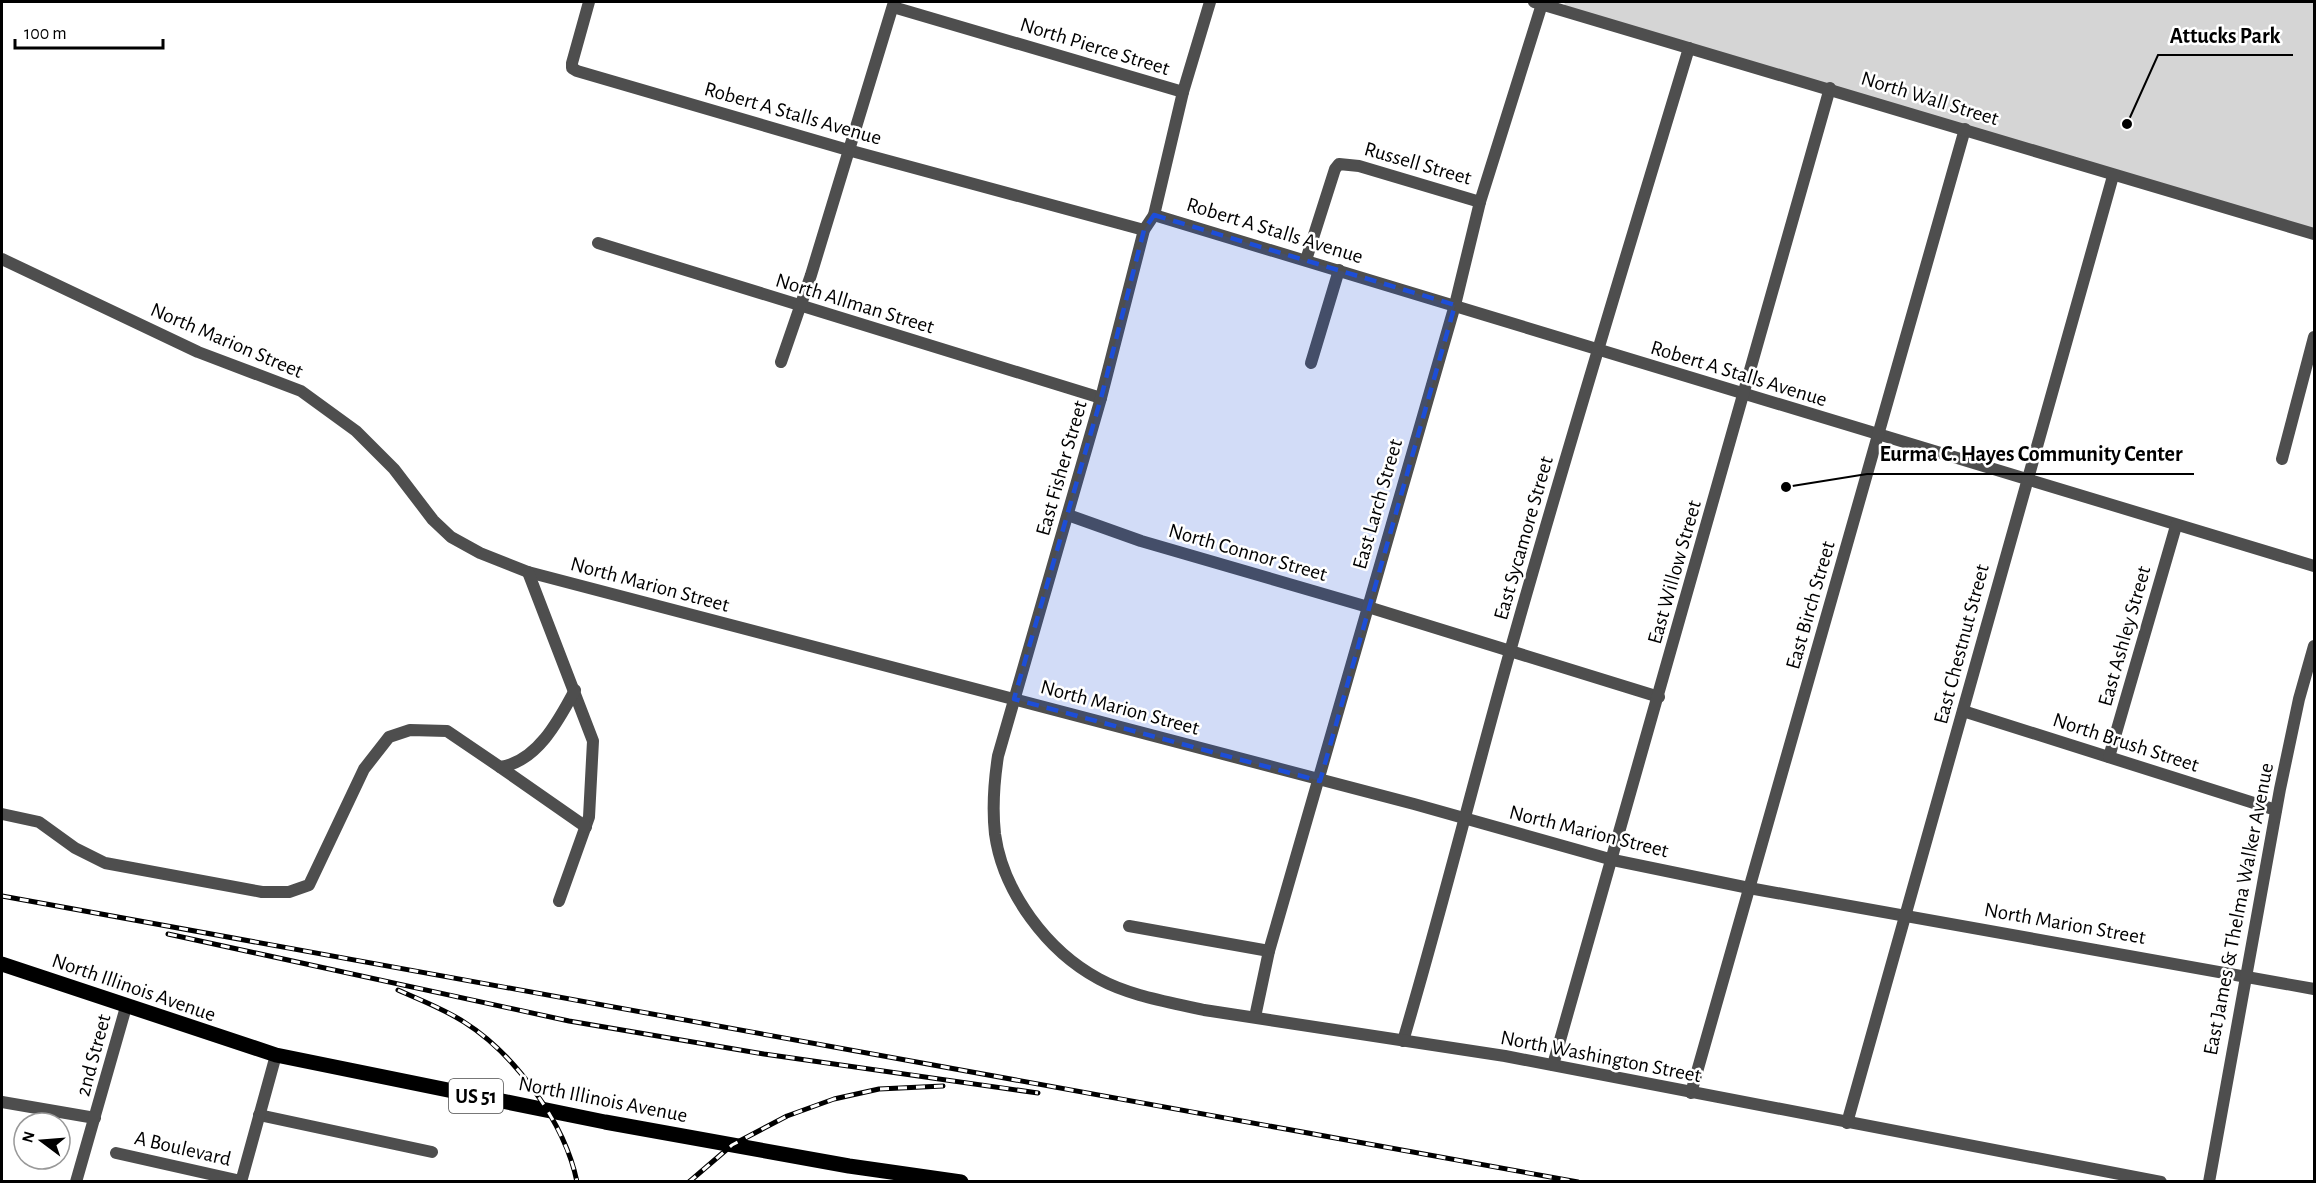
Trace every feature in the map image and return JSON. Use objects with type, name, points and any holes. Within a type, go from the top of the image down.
[{"type":"main road","name":"North Illinois Avenue","points":[[2,964],[276,1055],[605,1122],[849,1166],[961,1182]]},
{"type":"street","name":"Robert A Stalls Avenue","points":[[589,2],[572,68],[848,150],[1144,230]]},
{"type":"street","name":"East Fisher Street","points":[[1048,937],[1020,901],[1004,867],[995,835],[993,796],[997,766],[1014,699],[1101,398],[1144,230],[1154,214],[1183,92],[1210,2]]},
{"type":"street","name":"North Wall Street","points":[[1538,3],[1564,6],[1689,48],[1830,88],[2113,176],[2314,234]]},
{"type":"street","name":"East Larch Street","points":[[1255,1017],[1269,951],[1320,781],[1455,305],[1480,202],[1538,3]]},
{"type":"street","name":"North Pierce Street","points":[[894,4],[1183,92]]},
{"type":"street","points":[[781,362],[894,4]]},
{"type":"street","name":"East Sycamore Street","points":[[1403,1041],[1428,957],[1463,818],[1510,650],[1689,48]]},
{"type":"street","name":"East Willow Street","points":[[1553,1065],[1613,860],[1830,88]]},
{"type":"street","name":"East Birch Street","points":[[1691,1093],[1965,129]]},
{"type":"street","name":"Russell Street","points":[[1306,260],[1335,169],[1344,162],[1480,202]]},
{"type":"street","name":"East Chestnut Street","points":[[1846,1123],[1907,915],[2027,479],[2068,344],[2113,176]]},
{"type":"street","name":"Robert A Stalls Avenue","points":[[1154,214],[1744,395],[2314,566]]},
{"type":"street","name":"North Allman Street","points":[[598,243],[1101,398]]},
{"type":"street","name":"North Marion Street","points":[[2,259],[198,352],[302,392],[356,431],[394,469],[433,520],[451,537],[480,553],[528,572],[1463,818],[1613,860],[1749,888],[2314,989]]},
{"type":"street","points":[[1311,363],[1339,270]]},
{"type":"street","points":[[2282,459],[2314,337]]},
{"type":"street","name":"North Connor Street","points":[[1068,515],[1155,545],[1368,607],[1659,697]]},
{"type":"street","name":"East Ashley Street","points":[[2109,757],[2176,526]]},
{"type":"street","points":[[528,572],[593,741],[589,817],[559,901]]},
{"type":"street","name":"East James & Thelma Walker Avenue","points":[[2209,1182],[2244,975],[2276,810],[2312,664],[2314,646]]},
{"type":"street","points":[[500,767],[515,765],[548,735],[575,690]]},
{"type":"street","name":"North Brush Street","points":[[1963,711],[2276,810]]},
{"type":"street","points":[[2,814],[39,822],[75,848],[105,863],[262,892],[289,892],[309,885],[364,769],[389,737],[410,730],[447,731],[586,827]]},
{"type":"street","points":[[1129,926],[1269,951]]},
{"type":"street","name":"North Washington Street","points":[[1048,937],[1066,957],[1101,980],[1157,1000],[1553,1065],[2161,1182]]},
{"type":"street","name":"2nd Street","points":[[76,1182],[126,1007]]},
{"type":"street","points":[[241,1181],[276,1055]]},
{"type":"street","points":[[2,1102],[95,1118]]},
{"type":"street","points":[[259,1114],[432,1152]]},
{"type":"street","name":"A Boulevard","points":[[116,1153],[241,1181]]},
{"type":"highlighted area","points":[[1154,215],[1455,305],[1320,781],[1014,699],[1101,398],[1144,230]]},
{"type":"shaded area","points":[[1565,2],[2314,2],[2314,237],[1563,10]]},
{"type":"railway","points":[[2,896],[1578,1182]]},
{"type":"railway","points":[[168,934],[569,1021],[764,1054],[1038,1093]]},
{"type":"railway","points":[[398,990],[464,1022],[501,1052],[519,1071],[549,1114],[571,1159],[577,1182]]},
{"type":"railway","points":[[689,1182],[732,1145],[787,1116],[834,1099],[879,1089],[943,1086]]},
{"type":"place","name":"Attucks Park","points":[[2127,124]]},
{"type":"place","name":"Eurma C. Hayes Community Center","points":[[1786,487]]}]
